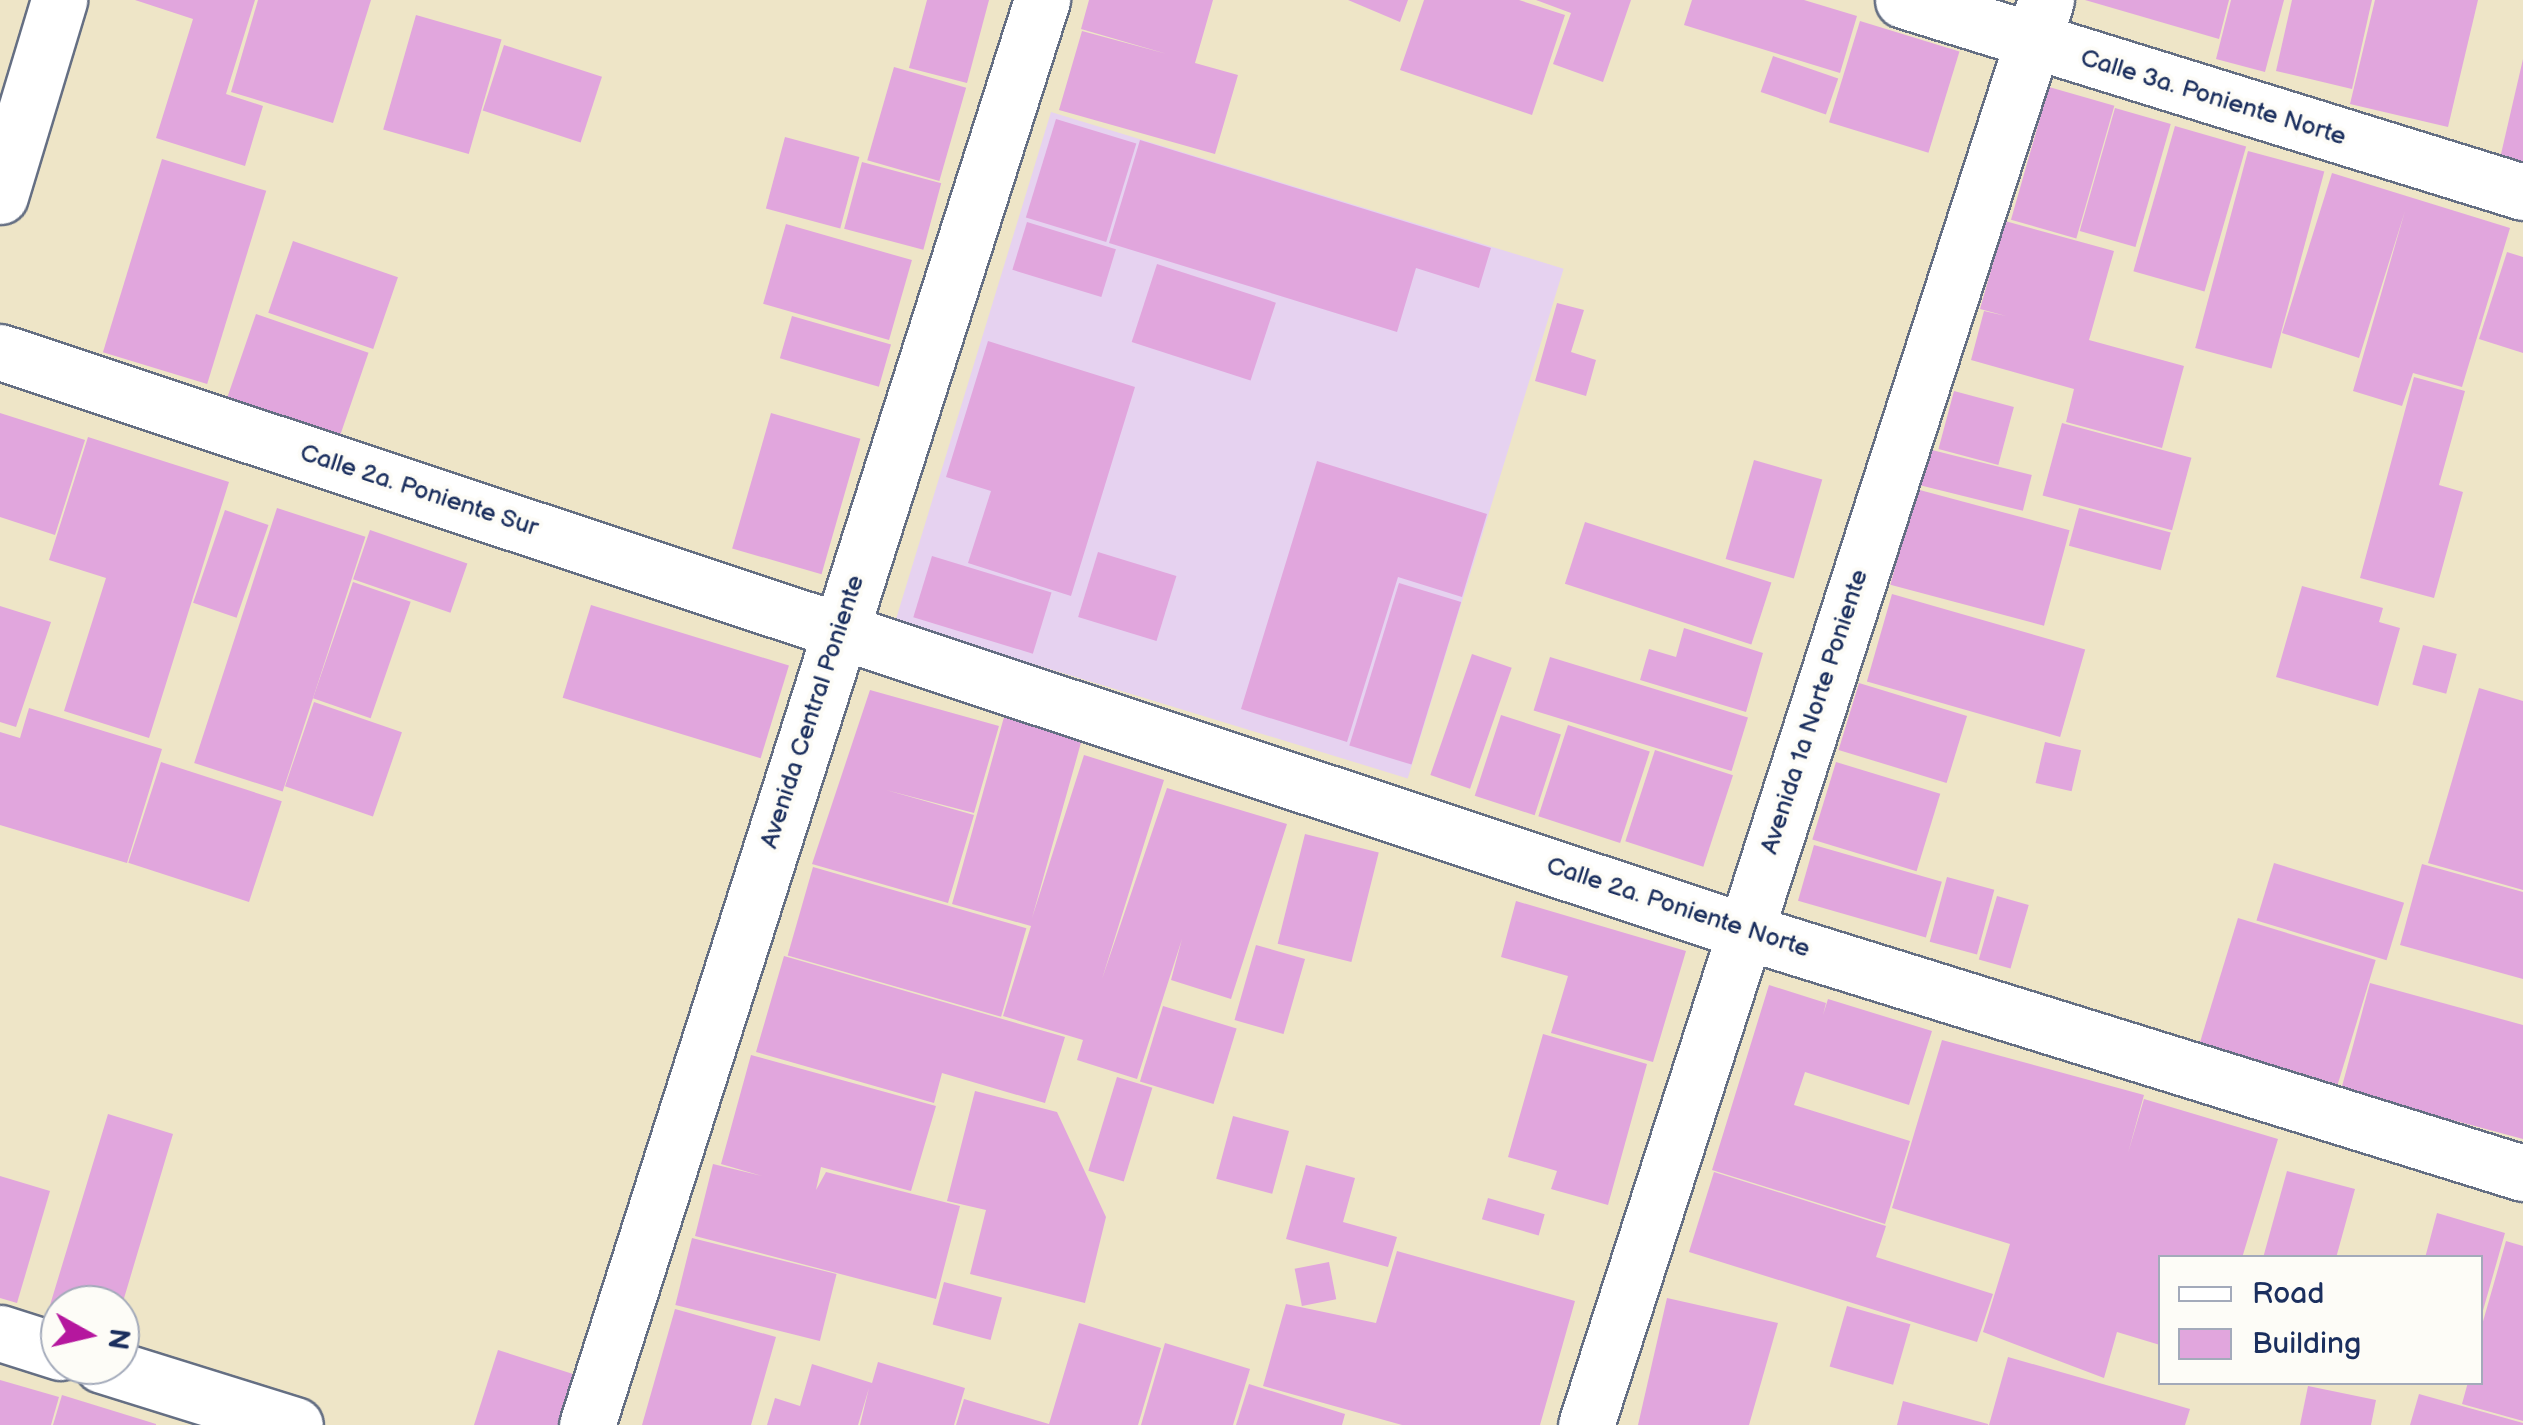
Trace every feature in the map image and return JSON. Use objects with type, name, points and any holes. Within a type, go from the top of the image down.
[{"type":"street","points":[[0,196],[59,0]]},
{"type":"street","name":"Avenida Central Poniente","points":[[588,1425],[838,630],[1042,0]]},
{"type":"street","name":"Calle 3a. Poniente Norte","points":[[1904,0],[2039,22],[2523,192]]},
{"type":"street","name":"Avenida 1a Norte Poniente","points":[[1586,1425],[2039,22]]},
{"type":"street","name":"Calle 2a. Poniente Sur","points":[[0,352],[838,630]]},
{"type":"street","name":"Calle 2a. Poniente Norte","points":[[838,630],[1744,931],[2523,1172]]},
{"type":"street","points":[[0,1334],[40,1346]]},
{"type":"street","points":[[140,1377],[295,1425]]},
{"type":"shaded area","points":[[1051,112],[1564,269],[1408,778],[895,622]]},
{"type":"building","points":[[135,0],[255,0],[226,94],[263,106],[245,166],[156,138],[193,19]]},
{"type":"building","points":[[258,0],[371,0],[333,123],[231,92]]},
{"type":"building","points":[[927,0],[989,0],[967,83],[909,68]]},
{"type":"building","points":[[1089,0],[1213,0],[1195,63],[1238,75],[1215,154],[1059,110],[1082,31],[1167,54],[1081,29]]},
{"type":"building","points":[[1348,0],[1408,0],[1400,22]]},
{"type":"building","points":[[1424,0],[1519,0],[1565,15],[1532,115],[1400,70]]},
{"type":"building","points":[[1536,0],[1631,0],[1603,82],[1553,64],[1571,13]]},
{"type":"building","points":[[1692,0],[1804,0],[1857,16],[1840,73],[1684,25]]},
{"type":"building","points":[[2085,0],[2229,0],[2219,39]]},
{"type":"building","points":[[2231,0],[2284,0],[2265,72],[2216,59]]},
{"type":"building","points":[[2292,0],[2372,0],[2352,89],[2276,71]]},
{"type":"building","points":[[2375,0],[2478,0],[2448,127],[2350,104]]},
{"type":"building","points":[[416,15],[502,40],[469,154],[383,129]]},
{"type":"building","points":[[1860,21],[1959,51],[1928,153],[1829,122]]},
{"type":"building","points":[[504,45],[602,77],[581,142],[483,111]]},
{"type":"building","points":[[1773,56],[1838,78],[1826,114],[1761,92]]},
{"type":"building","points":[[2523,59],[2523,172],[2498,167]]},
{"type":"building","points":[[894,67],[966,88],[939,181],[867,160]]},
{"type":"building","points":[[2049,87],[2114,106],[2076,238],[2011,220]]},
{"type":"building","points":[[2115,108],[2171,124],[2135,247],[2080,231]]},
{"type":"building","points":[[1056,119],[1136,144],[1106,242],[1026,217]]},
{"type":"building","points":[[2175,126],[2246,146],[2205,292],[2133,271]]},
{"type":"building","points":[[785,137],[859,157],[840,228],[766,208]]},
{"type":"building","points":[[1140,140],[1491,248],[1479,288],[1416,268],[1397,332],[1109,243]]},
{"type":"building","points":[[2248,151],[2324,171],[2272,368],[2195,348]]},
{"type":"building","points":[[162,159],[266,191],[207,384],[103,352]]},
{"type":"building","points":[[862,162],[941,183],[923,250],[844,229]]},
{"type":"building","points":[[2332,173],[2510,228],[2462,387],[2413,373],[2402,406],[2353,391],[2405,211],[2359,358],[2282,333]]},
{"type":"building","points":[[2005,221],[2114,251],[2089,340],[2184,366],[2162,448],[2066,422],[2074,389],[1971,360],[1984,311],[2006,316],[1980,309]]},
{"type":"building","points":[[1027,222],[1116,249],[1101,297],[1012,270]]},
{"type":"building","points":[[786,224],[912,260],[889,340],[763,304]]},
{"type":"building","points":[[293,241],[398,277],[373,349],[268,313]]},
{"type":"building","points":[[2507,252],[2523,257],[2523,353],[2479,339]]},
{"type":"building","points":[[1157,264],[1276,303],[1251,381],[1132,342]]},
{"type":"building","points":[[1557,303],[1584,310],[1571,352],[1596,360],[1586,396],[1535,381]]},
{"type":"building","points":[[256,314],[369,353],[340,437],[227,398]]},
{"type":"building","points":[[792,316],[891,344],[879,387],[780,358]]},
{"type":"building","points":[[988,341],[1135,387],[1071,596],[968,563],[991,491],[946,477]]},
{"type":"building","points":[[2414,377],[2465,391],[2439,485],[2463,492],[2434,598],[2360,578]]},
{"type":"building","points":[[1954,391],[2014,407],[1998,465],[1938,449]]},
{"type":"building","points":[[0,413],[85,440],[55,535],[0,517]]},
{"type":"building","points":[[771,413],[860,439],[822,574],[732,549]]},
{"type":"building","points":[[2062,423],[2191,458],[2172,530],[2043,495]]},
{"type":"building","points":[[88,437],[229,482],[149,738],[64,711],[106,578],[49,560]]},
{"type":"building","points":[[1928,449],[2032,475],[2023,511],[1919,485]]},
{"type":"building","points":[[1754,460],[1822,480],[1794,579],[1726,559]]},
{"type":"building","points":[[1317,461],[1487,514],[1462,597],[1398,577],[1347,742],[1241,709]]},
{"type":"building","points":[[1916,489],[2070,530],[2044,626],[1890,585]]},
{"type":"building","points":[[277,508],[365,537],[283,792],[194,763]]},
{"type":"building","points":[[2079,508],[2171,533],[2161,570],[2069,546]]},
{"type":"building","points":[[225,510],[268,525],[237,618],[193,603]]},
{"type":"building","points":[[1585,522],[1771,583],[1751,644],[1565,584]]},
{"type":"building","points":[[370,530],[467,564],[450,613],[353,579]]},
{"type":"building","points":[[1098,552],[1176,576],[1157,641],[1078,617]]},
{"type":"building","points":[[932,556],[1052,593],[1033,654],[913,617]]},
{"type":"building","points":[[353,582],[411,602],[371,718],[313,698]]},
{"type":"building","points":[[1399,583],[1461,602],[1411,765],[1349,746]]},
{"type":"building","points":[[2302,586],[2383,608],[2379,622],[2400,628],[2378,706],[2276,677]]},
{"type":"building","points":[[1892,594],[2085,649],[2060,737],[1867,681]]},
{"type":"building","points":[[591,605],[789,666],[761,758],[563,698]]},
{"type":"building","points":[[0,606],[51,622],[16,727],[0,722]]},
{"type":"building","points":[[1684,628],[1763,653],[1746,712],[1640,680],[1649,649],[1676,657]]},
{"type":"building","points":[[2423,645],[2457,654],[2446,694],[2412,685]]},
{"type":"building","points":[[1472,654],[1512,668],[1470,789],[1430,775]]},
{"type":"building","points":[[1550,657],[1748,718],[1732,771],[1534,711]]},
{"type":"building","points":[[1859,683],[1967,716],[1947,783],[1839,750]]},
{"type":"building","points":[[2479,688],[2523,701],[2523,890],[2428,863]]},
{"type":"building","points":[[870,690],[999,726],[974,813],[886,790],[974,815],[948,903],[812,864]]},
{"type":"building","points":[[314,702],[402,732],[373,816],[285,786]]},
{"type":"building","points":[[29,708],[162,749],[127,863],[0,825],[0,732],[20,738]]},
{"type":"building","points":[[1501,715],[1561,734],[1535,815],[1475,796]]},
{"type":"building","points":[[1004,717],[1082,739],[1032,918],[1084,755],[1164,780],[1102,979],[1167,788],[1287,824],[1231,999],[1171,980],[1182,939],[1137,1079],[1077,1060],[1083,1040],[1003,1016],[1031,926],[952,904]]},
{"type":"building","points":[[1568,725],[1650,752],[1620,843],[1538,816]]},
{"type":"building","points":[[2045,742],[2081,750],[2072,791],[2036,783]]},
{"type":"building","points":[[1655,750],[1733,775],[1703,867],[1625,841]]},
{"type":"building","points":[[161,762],[282,801],[249,902],[128,863]]},
{"type":"building","points":[[1836,762],[1940,794],[1917,871],[1812,839]]},
{"type":"building","points":[[1305,834],[1379,852],[1351,962],[1278,944]]},
{"type":"building","points":[[1814,845],[1942,882],[1926,937],[1798,901]]},
{"type":"building","points":[[2274,863],[2404,903],[2387,960],[2256,920]]},
{"type":"building","points":[[2422,864],[2523,892],[2523,979],[2400,945]]},
{"type":"building","points":[[813,867],[1026,928],[1001,1017],[788,955]]},
{"type":"building","points":[[1947,877],[1994,890],[1977,954],[1930,942]]},
{"type":"building","points":[[1997,896],[2029,905],[2011,969],[1979,959]]},
{"type":"building","points":[[1516,901],[1686,951],[1653,1062],[1551,1033],[1568,976],[1501,957]]},
{"type":"building","points":[[2238,918],[2376,960],[2338,1084],[2200,1042]]},
{"type":"building","points":[[1256,945],[1305,959],[1284,1034],[1235,1020]]},
{"type":"building","points":[[784,956],[1065,1037],[1045,1103],[942,1073],[934,1103],[756,1052]]},
{"type":"building","points":[[2370,983],[2523,1025],[2523,1139],[2341,1090]]},
{"type":"building","points":[[1769,985],[1826,1003],[1823,1015],[1828,999],[1932,1031],[1909,1105],[1805,1072],[1794,1105],[1910,1141],[1885,1224],[1712,1170]]},
{"type":"building","points":[[1163,1006],[1237,1029],[1214,1104],[1140,1082]]},
{"type":"building","points":[[1543,1034],[1647,1064],[1608,1205],[1551,1189],[1557,1171],[1508,1157]]},
{"type":"building","points":[[1942,1040],[2144,1095],[2128,1153],[2144,1099],[2278,1139],[2243,1255],[2158,1255],[2158,1344],[2117,1332],[2104,1378],[1983,1332],[2010,1244],[1892,1208]]},
{"type":"building","points":[[751,1055],[936,1106],[911,1191],[821,1167],[816,1190],[826,1172],[960,1206],[936,1299],[695,1236],[713,1164],[762,1176],[721,1164]]},
{"type":"building","points":[[1117,1077],[1152,1088],[1124,1182],[1088,1171]]},
{"type":"building","points":[[975,1091],[1057,1112],[1106,1217],[1085,1303],[970,1274],[986,1210],[947,1201]]},
{"type":"building","points":[[108,1114],[173,1134],[128,1285],[56,1285]]},
{"type":"building","points":[[1233,1116],[1289,1131],[1272,1194],[1216,1179]]},
{"type":"building","points":[[1306,1165],[1355,1178],[1343,1222],[1397,1237],[1388,1267],[1286,1239]]},
{"type":"building","points":[[2287,1171],[2355,1189],[2337,1255],[2264,1255]]},
{"type":"building","points":[[1714,1172],[1886,1226],[1876,1257],[1993,1294],[1977,1342],[1689,1252]]},
{"type":"building","points":[[0,1176],[50,1191],[17,1303],[0,1298]]},
{"type":"building","points":[[1488,1198],[1545,1214],[1539,1235],[1482,1219]]},
{"type":"building","points":[[2437,1213],[2505,1233],[2483,1310],[2483,1255],[2426,1255]]},
{"type":"building","points":[[692,1238],[837,1274],[820,1341],[675,1305]]},
{"type":"building","points":[[2506,1241],[2523,1246],[2523,1421],[2462,1404],[2467,1385],[2483,1385],[2483,1322]]},
{"type":"building","points":[[1397,1251],[1575,1301],[1540,1425],[1402,1425],[1263,1386],[1286,1304],[1376,1323]]},
{"type":"building","points":[[1329,1262],[1336,1299],[1302,1306],[1295,1269]]},
{"type":"building","points":[[944,1282],[1002,1298],[991,1340],[933,1325]]},
{"type":"building","points":[[1667,1298],[1778,1323],[1749,1425],[1638,1425]]},
{"type":"building","points":[[1847,1306],[1910,1324],[1893,1385],[1830,1367]]},
{"type":"building","points":[[675,1309],[776,1337],[751,1425],[642,1425]]},
{"type":"building","points":[[1079,1323],[1161,1348],[1138,1425],[956,1425],[964,1399],[1049,1424]]},
{"type":"building","points":[[1165,1343],[1250,1369],[1233,1425],[1141,1425]]},
{"type":"building","points":[[498,1350],[573,1374],[558,1425],[474,1425]]},
{"type":"building","points":[[2008,1357],[2190,1409],[2185,1425],[1989,1425]]},
{"type":"building","points":[[878,1362],[965,1388],[954,1425],[860,1425],[869,1388],[858,1425],[767,1425],[775,1398],[800,1406],[812,1364],[872,1383]]},
{"type":"building","points":[[0,1380],[59,1397],[51,1425],[0,1425]]},
{"type":"building","points":[[1249,1384],[1345,1414],[1342,1425],[1236,1425]]},
{"type":"building","points":[[2308,1386],[2376,1400],[2371,1425],[2300,1425]]},
{"type":"building","points":[[2419,1394],[2523,1423],[2523,1425],[2410,1425]]},
{"type":"building","points":[[62,1395],[156,1424],[156,1425],[53,1425]]},
{"type":"building","points":[[1903,1401],[1988,1424],[1988,1425],[1897,1425]]}]
